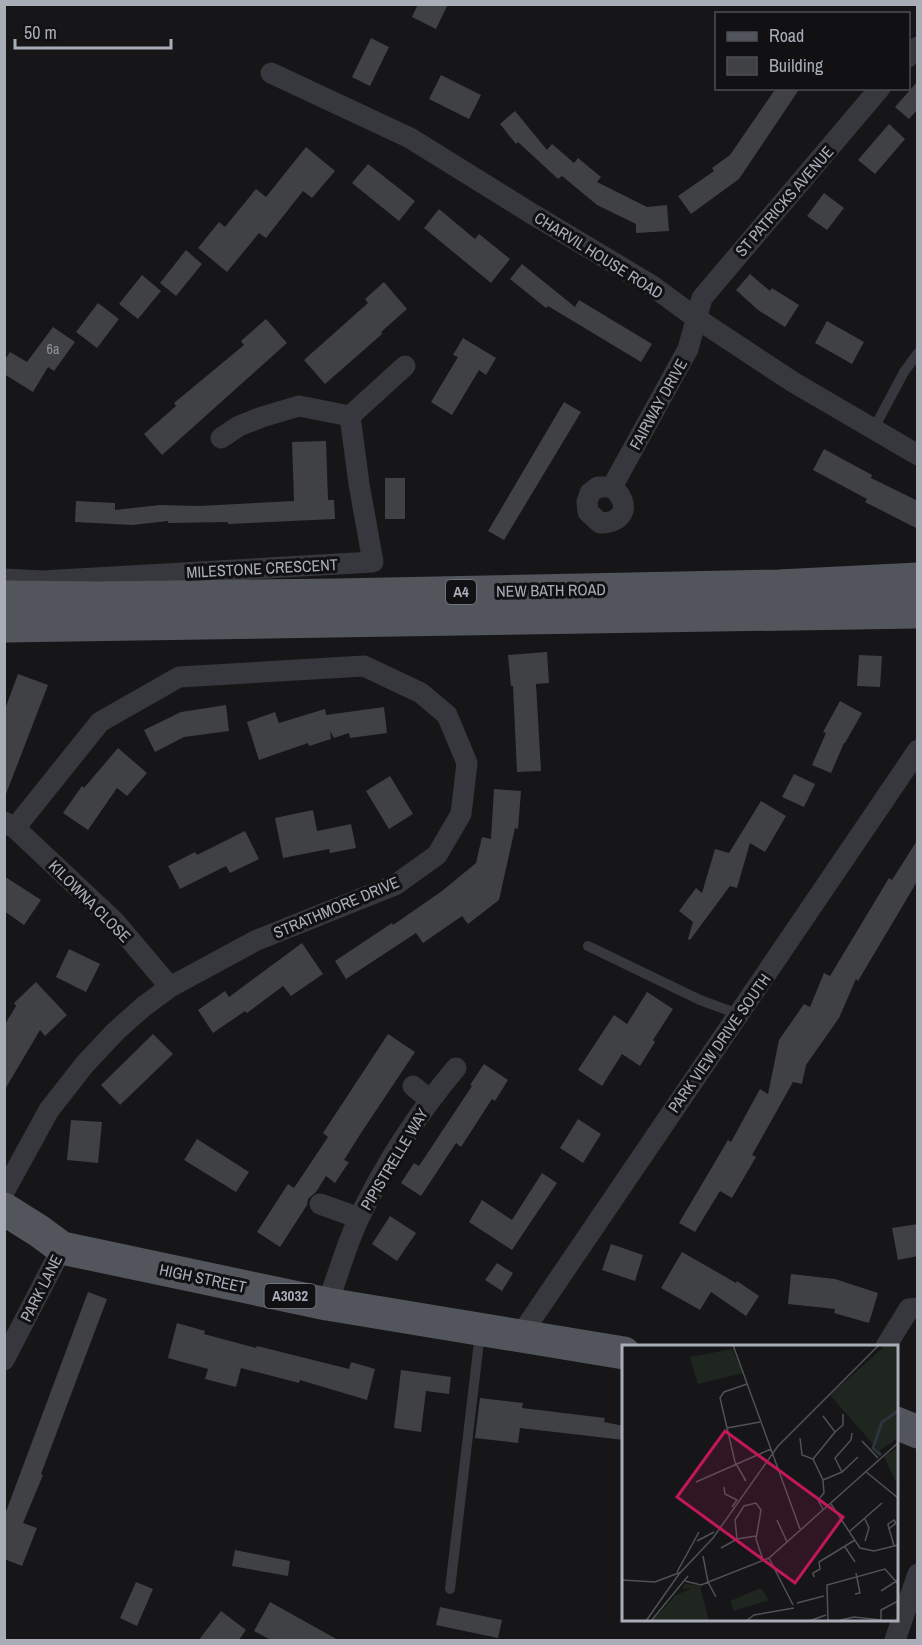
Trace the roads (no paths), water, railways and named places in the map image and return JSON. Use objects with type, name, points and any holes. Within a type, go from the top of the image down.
[{"type":"main road","name":"NEW BATH ROAD","points":[[4,597],[97,598],[779,586],[918,579]]},
{"type":"main road","name":"NEW BATH ROAD","points":[[4,626],[918,612]]},
{"type":"main road","name":"HIGH STREET","points":[[4,1209],[62,1248],[327,1304],[520,1336]]},
{"type":"main road","name":"A3032","points":[[520,1336],[622,1353]]},
{"type":"main road","points":[[898,1423],[918,1432]]},
{"type":"street","name":"CHARVIL HOUSE ROAD","points":[[271,73],[411,138],[651,285],[696,318],[793,382],[918,455]]},
{"type":"street","name":"ST PATRICKS AVENUE","points":[[696,318],[702,298],[878,90]]},
{"type":"street","name":"FAIRWAY DRIVE","points":[[612,486],[688,350],[696,318]]},
{"type":"street","points":[[221,438],[238,426],[299,406],[350,416],[405,366]]},
{"type":"street","name":"MILESTONE CRESCENT","points":[[4,579],[42,581],[373,562],[350,416]]},
{"type":"street","name":"STRATHMORE DRIVE","points":[[4,1192],[49,1110],[85,1064],[123,1025],[170,987],[257,940],[395,885],[437,855],[461,814],[467,763],[447,715],[421,693],[364,666],[179,677],[100,722],[10,825]]},
{"type":"street","name":"PARK VIEW DRIVE SOUTH","points":[[520,1336],[918,750]]},
{"type":"street","name":"KILOWNA CLOSE","points":[[10,825],[115,922],[170,987]]},
{"type":"street","name":"PIPISTRELLE WAY","points":[[327,1304],[359,1218],[401,1144],[430,1100],[456,1068]]},
{"type":"street","name":"PIPISTRELLE WAY","points":[[413,1086],[430,1100]]},
{"type":"street","name":"PIPISTRELLE WAY","points":[[320,1204],[359,1218]]},
{"type":"street","name":"PARK LANE","points":[[4,1360],[62,1248]]},
{"type":"street","points":[[887,1345],[909,1309],[918,1308]]},
{"type":"street","points":[[895,1641],[918,1574]]},
{"type":"lane","points":[[873,430],[904,372],[918,353]]},
{"type":"lane","points":[[588,946],[700,1000],[738,1014]]},
{"type":"lane","points":[[450,1589],[480,1329]]}]
